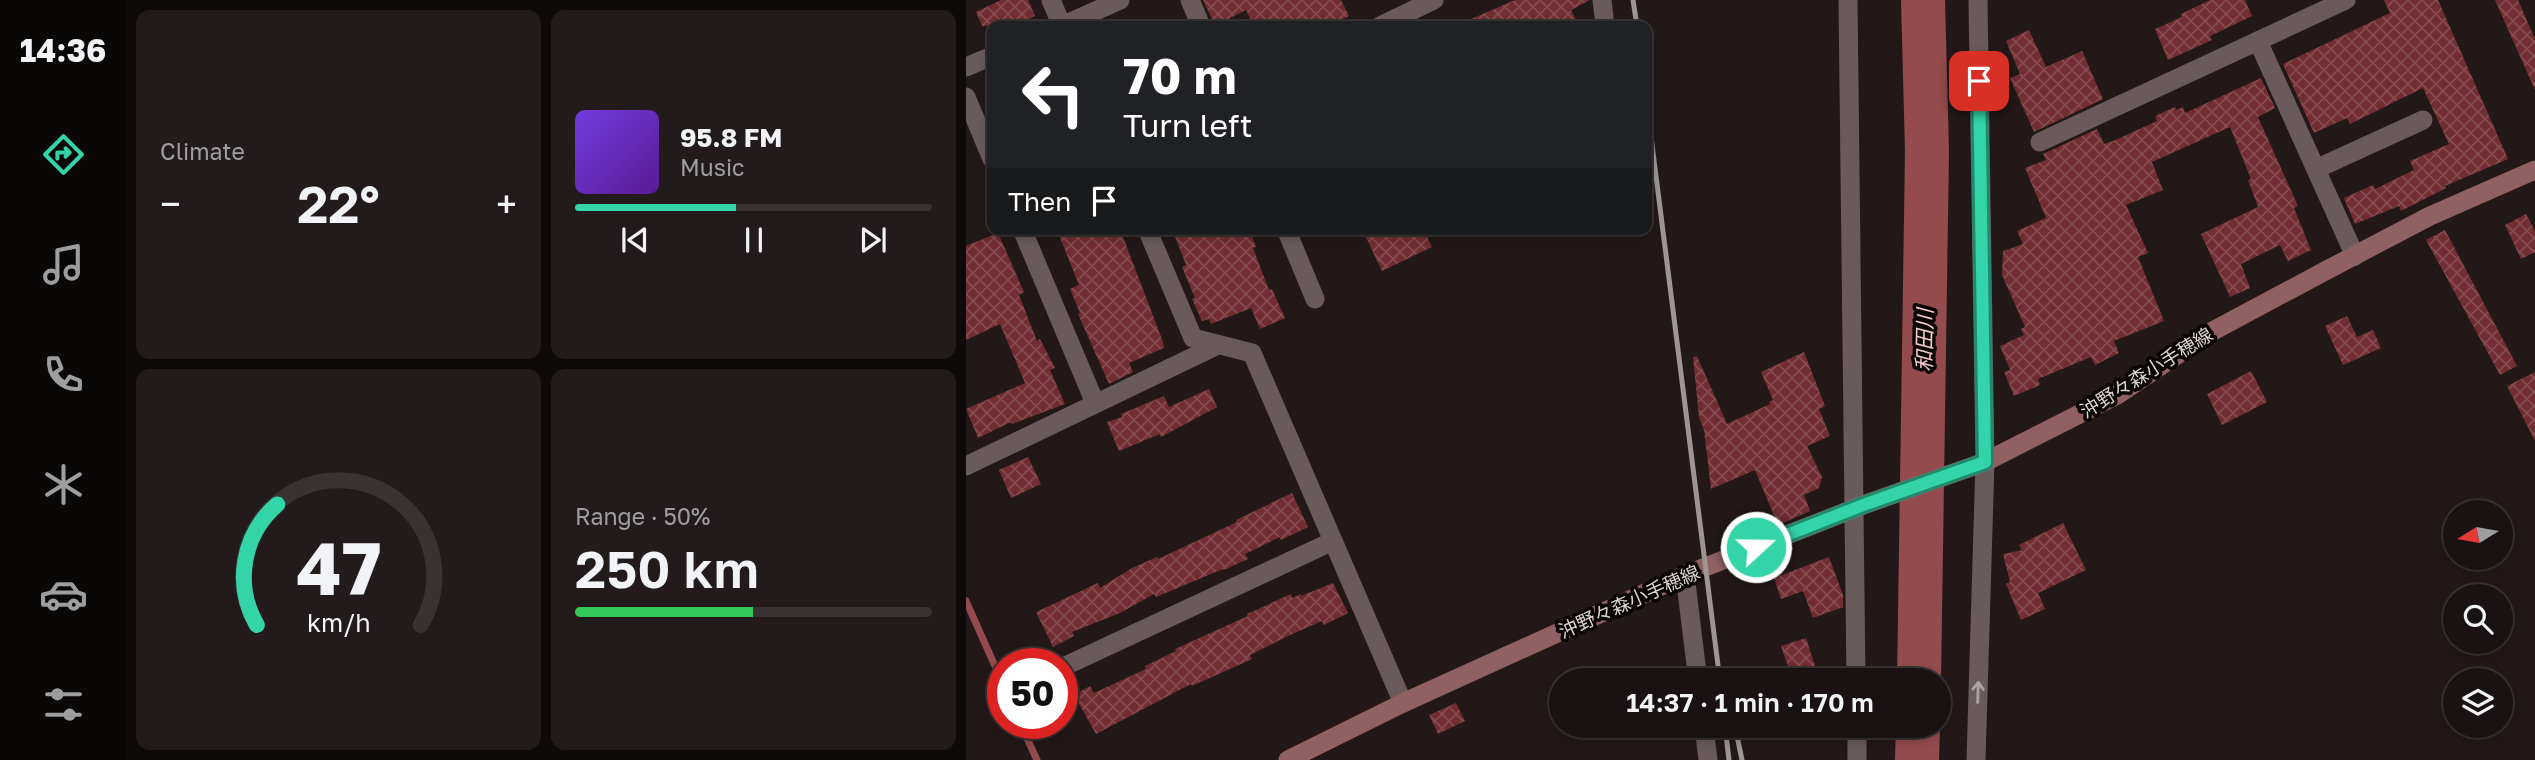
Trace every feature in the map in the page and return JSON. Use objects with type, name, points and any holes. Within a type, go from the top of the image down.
[{"type":"main road","name":"沖野々森小手穂線","points":[[1288,760],[1403,702],[1685,575],[1861,506],[1978,464],[2117,395],[2211,332],[2430,216],[2535,170]]},
{"type":"street","points":[[1051,0],[1060,21]]},
{"type":"street","points":[[1073,21],[1120,0]]},
{"type":"street","points":[[1190,0],[1199,21]]},
{"type":"street","points":[[1390,21],[1434,0]]},
{"type":"street","points":[[1602,0],[1604,21]]},
{"type":"street","points":[[1848,0],[1861,506],[1856,668]]},
{"type":"street","points":[[1976,760],[1978,0]]},
{"type":"street","points":[[2040,142],[2346,0]]},
{"type":"street","points":[[2258,41],[2355,256]]},
{"type":"street","points":[[966,67],[987,58]]},
{"type":"street","points":[[966,97],[987,147]]},
{"type":"street","points":[[2316,169],[2423,120]]},
{"type":"street","points":[[1025,235],[1095,403]]},
{"type":"street","points":[[1150,235],[1193,338],[1252,354],[1403,702]]},
{"type":"street","points":[[1290,235],[1315,299]]},
{"type":"street","points":[[966,466],[1218,345]]},
{"type":"street","points":[[1078,660],[1333,541]]},
{"type":"street","points":[[1685,575],[1696,668]]},
{"type":"street","points":[[1705,738],[1708,760]]},
{"type":"street","points":[[1857,738],[1857,760]]},
{"type":"building","points":[[1001,0],[1028,0],[1035,16],[1024,21],[987,21],[987,26],[982,26],[976,12]]},
{"type":"building","points":[[1203,0],[1341,0],[1349,16],[1339,21],[1252,21],[1246,10],[1225,21],[1213,21]]},
{"type":"building","points":[[1515,0],[1590,0],[1571,10],[1576,21],[1467,21]]},
{"type":"building","points":[[2210,0],[2245,0],[2252,16],[2210,36],[2212,40],[2168,60],[2155,29]]},
{"type":"building","points":[[2384,0],[2438,0],[2508,159],[2445,186],[2446,188],[2401,211],[2399,206],[2355,224],[2344,198],[2373,185],[2375,189],[2414,170],[2410,161],[2449,144],[2423,88],[2350,124],[2347,118],[2314,133],[2283,64],[2390,13]]},
{"type":"building","points":[[2495,0],[2518,0],[2535,39],[2535,90]]},
{"type":"building","points":[[2029,30],[2046,67],[2082,51],[2103,99],[2034,132],[2010,78],[2020,74],[2006,41]]},
{"type":"building","points":[[2261,78],[2275,108],[2258,117],[2298,206],[2294,208],[2311,250],[2288,261],[2280,245],[2241,264],[2250,288],[2230,297],[2201,234],[2258,207],[2248,180],[2251,179],[2230,127],[2152,162],[2163,190],[2126,205],[2148,253],[2138,257],[2164,321],[2114,341],[2119,353],[2095,365],[2091,357],[2038,379],[2040,385],[2014,396],[2004,372],[2010,370],[2000,346],[2024,335],[2021,329],[2025,327],[2002,275],[2003,251],[2023,244],[2017,231],[2046,218],[2025,168],[2046,160],[2043,154],[2097,129],[2104,144],[2157,121],[2155,116],[2175,107],[2176,110],[2183,107],[2185,113]]},
{"type":"building","points":[[2526,214],[2535,231],[2535,252],[2521,259],[2505,225]]},
{"type":"building","points":[[2445,230],[2517,366],[2500,375],[2426,240]]},
{"type":"building","points":[[999,235],[1024,292],[1019,295],[1037,341],[1040,339],[1055,368],[1050,370],[1065,404],[1012,424],[1011,422],[978,438],[966,409],[1025,383],[1000,324],[966,340],[966,246]]},
{"type":"building","points":[[1059,235],[1122,235],[1164,348],[1129,363],[1133,372],[1109,384],[1070,289],[1079,285]]},
{"type":"building","points":[[1174,235],[1251,235],[1256,247],[1253,248],[1269,290],[1272,289],[1285,318],[1260,329],[1251,308],[1211,324],[1209,319],[1202,321],[1182,267],[1186,265]]},
{"type":"building","points":[[1365,235],[1426,235],[1432,247],[1382,271]]},
{"type":"building","points":[[2347,316],[2357,337],[2373,330],[2381,348],[2343,365],[2325,326]]},
{"type":"building","points":[[1804,352],[1825,406],[1819,409],[1830,436],[1807,446],[1822,477],[1819,488],[1804,495],[1810,511],[1778,525],[1755,470],[1711,489],[1704,430],[1699,417],[1693,357],[1697,356],[1727,424],[1770,404],[1773,400],[1761,372]]},
{"type":"building","points":[[2251,371],[2267,402],[2222,425],[2207,394]]},
{"type":"building","points":[[2535,372],[2535,441],[2507,386]]},
{"type":"building","points":[[1209,389],[1217,407],[1161,437],[1160,434],[1119,451],[1107,422],[1164,396],[1169,407]]},
{"type":"building","points":[[1028,457],[1041,484],[1011,498],[999,470]]},
{"type":"building","points":[[1292,493],[1308,527],[1245,554],[1248,559],[1224,570],[1156,597],[1154,594],[1120,613],[1072,632],[1074,636],[1053,647],[1036,612],[1098,583],[1100,588],[1132,568],[1157,557],[1158,559],[1237,522],[1236,520]]},
{"type":"building","points":[[2063,523],[2086,570],[2038,593],[2045,609],[2021,620],[2006,584],[2010,582],[2003,554],[2022,550],[2019,545]]},
{"type":"building","points":[[1829,557],[1843,595],[1843,607],[1813,618],[1803,591],[1781,599],[1774,578]]},
{"type":"building","points":[[1333,583],[1348,613],[1324,625],[1322,621],[1288,636],[1250,655],[1252,659],[1192,686],[1191,684],[1096,734],[1078,702],[1078,693],[1090,686],[1094,693],[1146,669],[1145,666],[1176,651],[1175,649],[1248,616],[1247,614],[1291,594],[1292,598]]},
{"type":"building","points":[[1806,638],[1816,668],[1789,668],[1781,646]]},
{"type":"building","points":[[1456,703],[1465,721],[1438,734],[1429,715]]},
{"type":"waterway","name":"和田川","points":[[1919,668],[1927,151],[1923,0]]},
{"type":"waterway","points":[[966,601],[987,648]]},
{"type":"waterway","name":"和田川","points":[[1917,760],[1918,738]]},
{"type":"waterway","points":[[1027,739],[1037,760]]},
{"type":"railway","points":[[1633,0],[1636,21]]},
{"type":"railway","points":[[1652,144],[1718,668]]},
{"type":"railway","points":[[1726,738],[1729,760]]},
{"type":"railway","points":[[1737,738],[1742,760]]},
{"type":"route","points":[[1756,547],[1985,462],[1979,81]]}]
